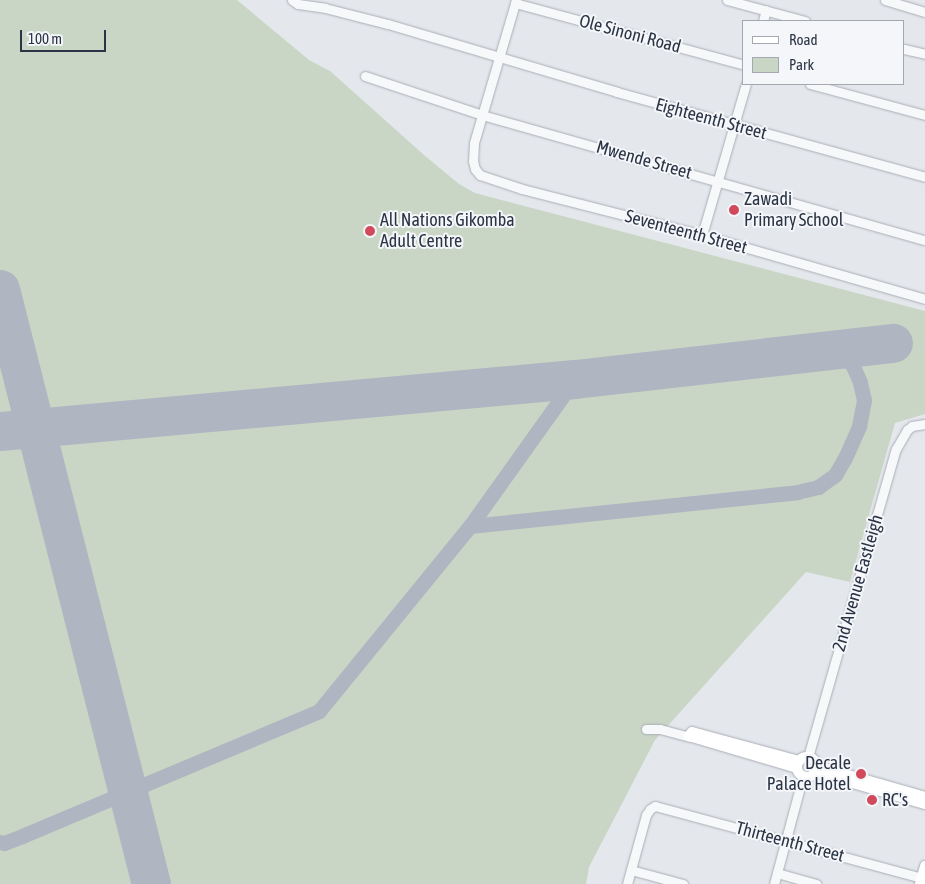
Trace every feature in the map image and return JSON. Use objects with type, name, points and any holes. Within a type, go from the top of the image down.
[{"type":"main road","points":[[689,737],[692,732],[802,765],[810,776],[816,769]]},
{"type":"main road","points":[[802,765],[814,760],[816,769]]},
{"type":"main road","points":[[816,769],[925,796]]},
{"type":"main road","points":[[816,769],[925,804]]},
{"type":"main road","points":[[921,881],[925,866]]},
{"type":"street","name":"Eighteenth Street","points":[[292,0],[298,4],[325,8],[397,26],[499,58],[733,125],[925,177]]},
{"type":"street","points":[[727,0],[801,20]]},
{"type":"street","points":[[886,0],[925,12]]},
{"type":"street","points":[[482,115],[516,2]]},
{"type":"street","name":"Ole Sinoni Road","points":[[516,2],[742,64]]},
{"type":"street","points":[[763,20],[766,10]]},
{"type":"street","points":[[905,49],[925,54]]},
{"type":"street","name":"Mwende Street","points":[[365,76],[482,115],[925,240]]},
{"type":"street","points":[[702,235],[746,85]]},
{"type":"street","points":[[814,85],[925,115]]},
{"type":"street","name":"Seventeenth Street","points":[[482,115],[474,143],[473,160],[475,169],[486,178],[702,235],[925,299]]},
{"type":"street","name":"2nd Avenue Eastleigh","points":[[774,884],[786,841],[802,765],[896,449],[907,430],[912,426],[925,424]]},
{"type":"street","points":[[646,729],[660,729],[689,737]]},
{"type":"street","name":"Thirteenth Street","points":[[631,870],[646,815],[650,809],[658,807],[786,841],[921,881]]},
{"type":"street","points":[[627,884],[631,870],[683,884]]},
{"type":"street","points":[[777,874],[816,884]]},
{"type":"green space","points":[[0,0],[237,0],[309,60],[330,71],[424,155],[459,184],[475,193],[925,311],[925,414],[895,423],[850,582],[806,572],[655,740],[589,867],[586,884],[0,884]]},
{"type":"taxiway","points":[[470,526],[797,492],[818,487],[835,475],[845,458],[859,426],[864,400],[860,382],[852,364],[837,353],[821,349]]},
{"type":"taxiway","points":[[0,842],[4,843],[22,836],[319,711],[470,526],[575,379]]},
{"type":"runway","points":[[0,289],[151,884]]},
{"type":"runway","points":[[0,431],[575,379],[893,343]]},
{"type":"place","name":"Zawadi Primary School","points":[[734,210]]},
{"type":"place","name":"All Nations Gikomba Adult Centre","points":[[370,231]]},
{"type":"place","name":"Decale Palace Hotel","points":[[861,774]]},
{"type":"place","name":"RC's","points":[[872,800]]}]
